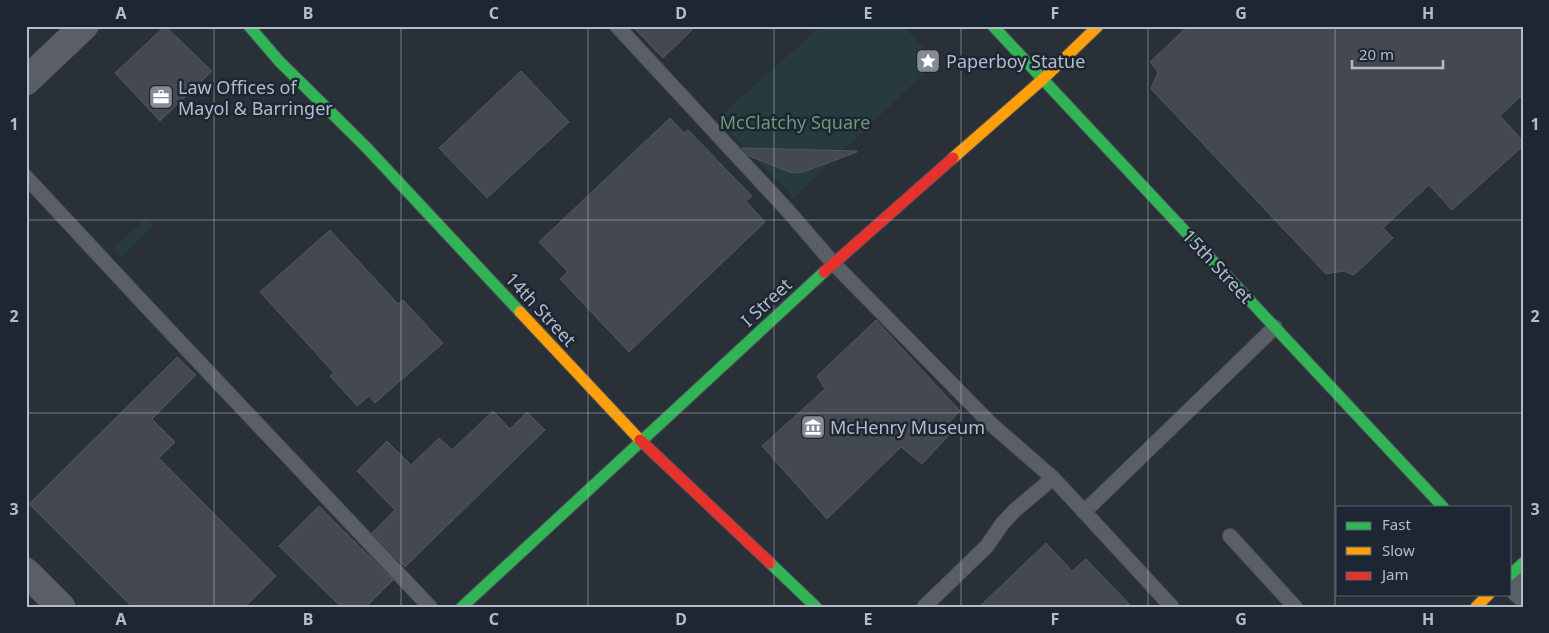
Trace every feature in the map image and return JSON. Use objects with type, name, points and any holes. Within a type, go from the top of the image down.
[{"type":"street","points":[[26,81],[84,26]]},
{"type":"street","name":"14th Street","points":[[249,26],[279,61],[366,146],[640,440],[816,607]]},
{"type":"street","name":"15th Street","points":[[993,26],[1442,506]]},
{"type":"street","name":"I Street","points":[[462,607],[640,440],[834,263],[1043,79],[1098,26]]},
{"type":"street","points":[[1512,573],[1523,563]]},
{"type":"street","points":[[26,572],[61,607]]},
{"type":"street","points":[[1512,581],[1523,592]]},
{"type":"street","points":[[1476,607],[1488,596]]},
{"type":"lane","points":[[617,26],[790,212],[834,263],[991,424],[1053,478],[1172,607]]},
{"type":"lane","points":[[26,177],[430,607]]},
{"type":"lane","points":[[1084,512],[1275,327]]},
{"type":"lane","points":[[924,607],[987,546],[1002,524],[1014,511],[1053,478]]},
{"type":"lane","points":[[1230,536],[1295,607]]},
{"type":"green space","name":"McClatchy Square","points":[[821,26],[903,26],[937,61],[794,198],[717,119]]},
{"type":"green space","points":[[146,218],[154,226],[121,257],[113,249]]},
{"type":"building","name":"Law Offices of Mayol & Barringer","points":[[165,26],[212,71],[160,121],[115,73]]},
{"type":"building","points":[[632,26],[696,26],[663,58]]},
{"type":"building","points":[[1188,26],[1523,26],[1523,94],[1500,116],[1523,141],[1523,146],[1452,210],[1429,185],[1383,228],[1393,238],[1354,275],[1343,271],[1326,274],[1151,89],[1158,72],[1150,62]]},
{"type":"building","points":[[521,71],[569,122],[487,198],[439,148]]},
{"type":"building","points":[[670,118],[684,133],[688,130],[752,196],[746,201],[765,222],[629,352],[560,279],[568,272],[539,242]]},
{"type":"building","points":[[742,148],[857,152],[803,172],[792,173],[749,156]]},
{"type":"building","points":[[330,230],[398,304],[403,300],[443,343],[375,403],[369,396],[357,406],[330,376],[334,373],[260,292]]},
{"type":"building","name":"McHenry Museum","points":[[876,320],[960,411],[945,427],[950,434],[922,464],[901,447],[827,519],[762,446],[825,389],[817,376]]},
{"type":"building","points":[[177,357],[196,375],[152,419],[175,442],[159,458],[276,576],[245,607],[132,607],[29,504]]},
{"type":"building","points":[[493,411],[510,429],[527,412],[545,430],[405,567],[372,533],[395,510],[357,471],[387,441],[411,465],[439,438],[452,450]]},
{"type":"building","points":[[319,506],[393,580],[366,607],[341,607],[279,546]]},
{"type":"building","points":[[1046,543],[1072,571],[1086,559],[1132,607],[979,607]]},
{"type":"traffic: fast","points":[[249,26],[279,61],[365,146],[520,312]]},
{"type":"traffic: fast","points":[[993,26],[1442,506]]},
{"type":"traffic: fast","points":[[462,607],[824,272]]},
{"type":"traffic: fast","points":[[770,563],[816,607]]},
{"type":"traffic: fast","points":[[1512,573],[1523,563]]},
{"type":"traffic: slow","points":[[953,158],[1043,79],[1098,26]]},
{"type":"traffic: slow","points":[[520,312],[640,440]]},
{"type":"traffic: slow","points":[[1476,607],[1487,596]]},
{"type":"traffic: jam","points":[[824,272],[953,158]]},
{"type":"traffic: jam","points":[[640,440],[770,563]]},
{"type":"place","name":"Paperboy Statue","points":[[928,61]]},
{"type":"place","name":"Law Offices of Mayol & Barringer","points":[[161,97]]},
{"type":"place","name":"McHenry Museum","points":[[813,427]]}]
